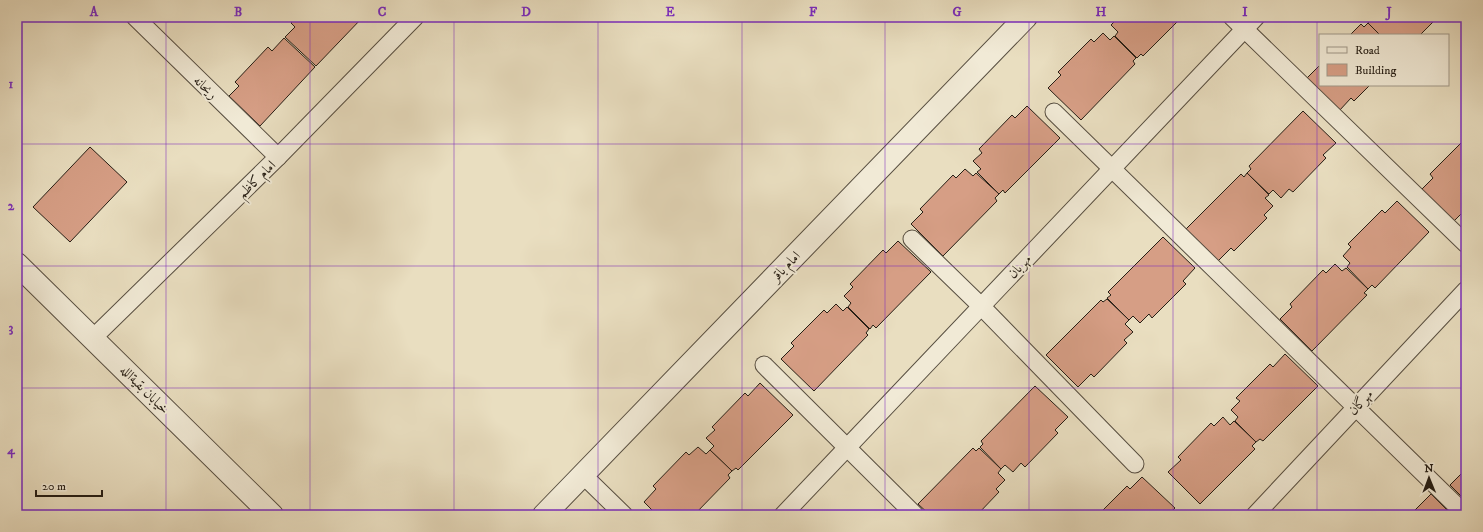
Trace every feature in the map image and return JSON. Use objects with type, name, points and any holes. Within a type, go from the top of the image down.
[{"type":"street","name":"ریحانه","points":[[135,17],[278,157]]},
{"type":"street","name":"امام کاظم","points":[[94,338],[278,157],[415,17]]},
{"type":"street","name":"امام باقر","points":[[544,515],[1026,17]]},
{"type":"street","points":[[1232,17],[1250,23],[1466,244]]},
{"type":"street","name":"مهربان","points":[[783,515],[1250,23]]},
{"type":"street","points":[[1054,112],[1466,515]]},
{"type":"street","points":[[912,239],[981,306],[1135,464]]},
{"type":"street","name":"خیابان بقیةالله","points":[[17,264],[94,338],[272,515]]},
{"type":"street","name":"مهرگان","points":[[1255,515],[1466,290]]},
{"type":"street","points":[[764,366],[915,515]]},
{"type":"street","points":[[583,475],[624,515]]},
{"type":"building","points":[[296,17],[363,17],[316,66],[285,37],[295,27],[291,23]]},
{"type":"building","points":[[1119,17],[1182,17],[1143,56],[1141,54],[1137,58],[1115,36],[1118,32],[1111,25]]},
{"type":"building","points":[[1370,17],[1438,17],[1421,34],[1379,34],[1368,23],[1372,19]]},
{"type":"building","points":[[1368,23],[1379,34],[1351,34],[1361,24],[1364,27]]},
{"type":"building","points":[[1103,33],[1110,40],[1114,36],[1136,58],[1133,61],[1135,64],[1081,120],[1048,88],[1061,75],[1058,72],[1091,39],[1094,42]]},
{"type":"building","points":[[284,38],[315,67],[260,126],[229,96],[239,86],[235,82],[268,47],[272,51]]},
{"type":"building","points":[[1319,66],[1319,86],[1369,86],[1354,101],[1351,98],[1339,111],[1306,79]]},
{"type":"building","points":[[1027,106],[1060,138],[1005,193],[1003,190],[999,194],[977,172],[981,169],[973,161],[982,153],[979,149],[1012,115],[1015,118]]},
{"type":"building","points":[[1303,111],[1336,143],[1323,155],[1326,158],[1293,192],[1289,189],[1281,198],[1273,190],[1269,194],[1247,173],[1251,169],[1249,166]]},
{"type":"building","points":[[1464,140],[1466,143],[1466,209],[1453,222],[1421,190],[1433,178],[1430,174]]},
{"type":"building","points":[[90,147],[127,182],[70,242],[33,207]]},
{"type":"building","points":[[965,169],[973,176],[976,173],[999,194],[995,198],[997,201],[943,256],[911,224],[923,212],[920,209],[953,175],[956,178]]},
{"type":"building","points":[[1247,173],[1269,195],[1265,198],[1273,206],[1264,215],[1267,218],[1234,251],[1231,248],[1218,261],[1186,229],[1241,174],[1244,177]]},
{"type":"building","points":[[1397,201],[1429,232],[1375,288],[1372,285],[1368,289],[1347,267],[1350,263],[1343,256],[1351,247],[1348,244],[1382,210],[1385,213]]},
{"type":"building","points":[[1163,237],[1195,268],[1183,281],[1186,284],[1152,318],[1149,314],[1140,323],[1133,316],[1129,320],[1107,298],[1111,295],[1108,292]]},
{"type":"building","points":[[898,241],[931,272],[876,328],[873,325],[870,329],[848,307],[851,303],[844,296],[853,287],[850,284],[883,250],[886,253]]},
{"type":"building","points":[[1335,264],[1342,271],[1346,268],[1368,289],[1364,293],[1367,295],[1312,351],[1280,319],[1292,307],[1290,304],[1323,270],[1326,273]]},
{"type":"building","points":[[1107,299],[1129,320],[1125,324],[1133,332],[1124,340],[1127,343],[1094,377],[1091,374],[1078,387],[1046,355],[1101,300],[1103,302]]},
{"type":"building","points":[[836,304],[843,311],[847,307],[869,329],[866,333],[868,335],[814,391],[781,359],[794,346],[791,343],[824,310],[827,313]]},
{"type":"building","points":[[1285,354],[1318,386],[1263,441],[1260,439],[1256,442],[1235,421],[1238,417],[1231,410],[1240,401],[1236,398],[1270,364],[1273,367]]},
{"type":"building","points":[[760,383],[793,415],[738,470],[736,468],[732,471],[710,450],[714,446],[706,438],[715,430],[712,427],[745,393],[748,396]]},
{"type":"building","points":[[1035,386],[1068,417],[1055,430],[1058,433],[1025,467],[1021,463],[1013,472],[1005,465],[1001,469],[980,447],[983,444],[981,441]]},
{"type":"building","points":[[1223,417],[1230,425],[1234,421],[1256,442],[1252,446],[1255,449],[1200,504],[1168,472],[1181,460],[1178,457],[1211,423],[1214,426]]},
{"type":"building","points":[[698,447],[706,454],[710,450],[732,471],[728,475],[730,478],[694,515],[657,515],[644,502],[656,489],[653,486],[686,452],[689,455]]},
{"type":"building","points":[[973,448],[976,451],[979,448],[1001,469],[998,473],[1005,480],[996,489],[999,492],[977,515],[930,515],[918,504]]},
{"type":"building","points":[[1466,469],[1466,501],[1450,485]]},
{"type":"building","points":[[1142,477],[1175,508],[1168,515],[1098,515],[1127,486],[1130,489]]},
{"type":"building","points":[[1431,494],[1452,515],[1410,515]]}]
